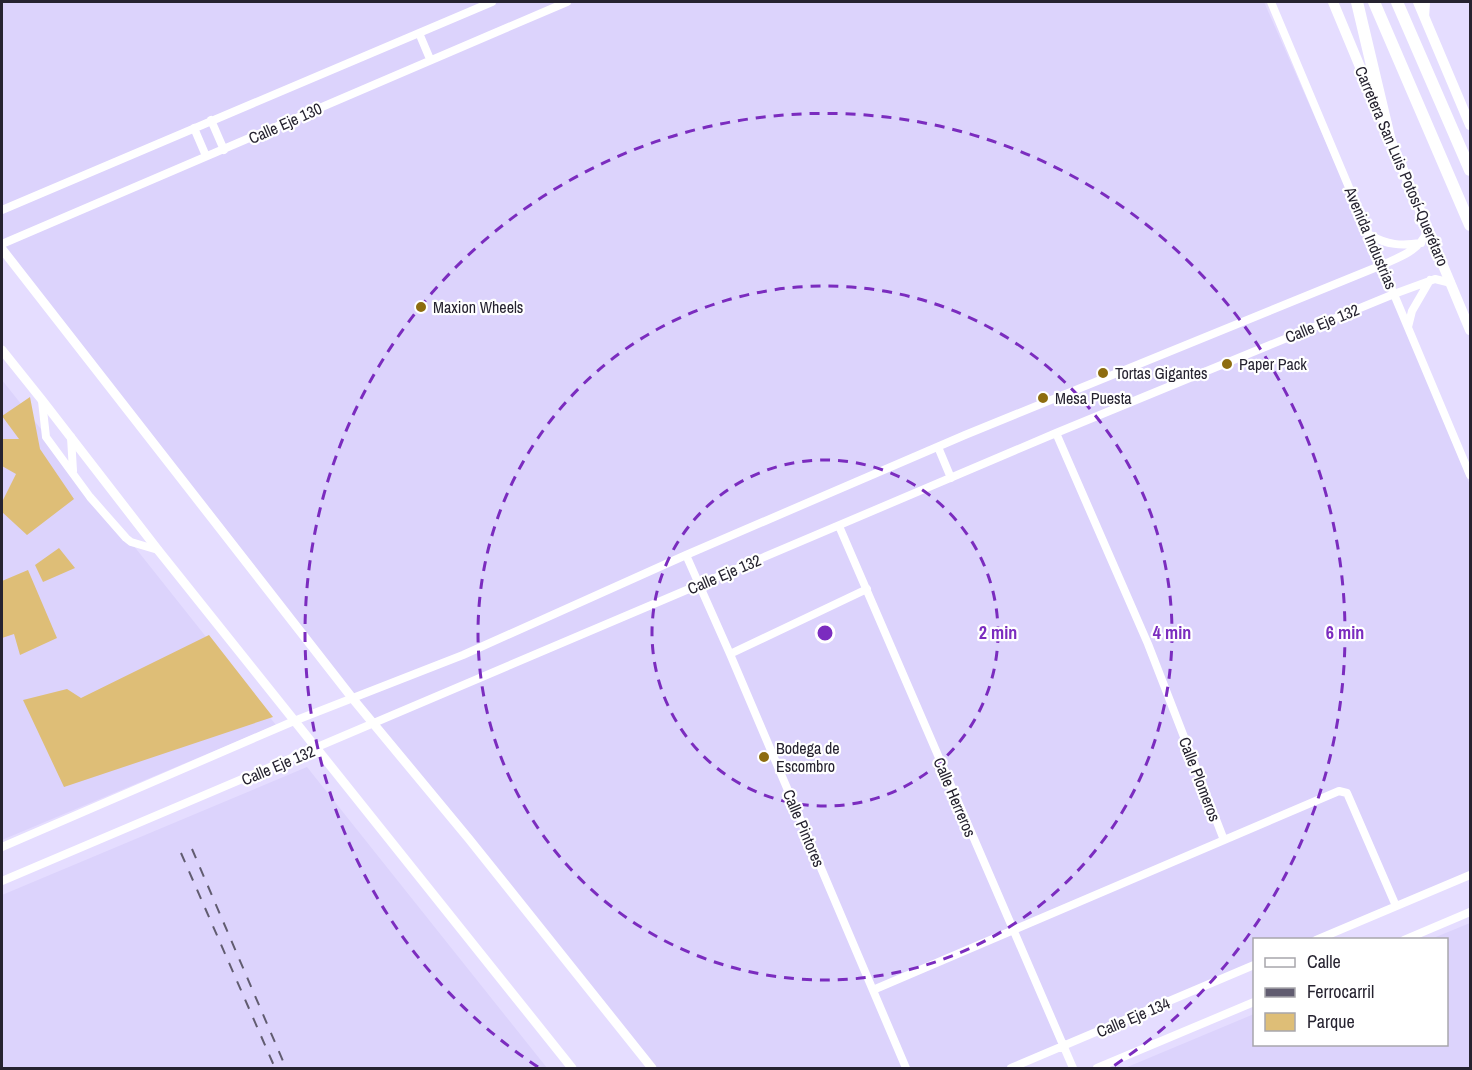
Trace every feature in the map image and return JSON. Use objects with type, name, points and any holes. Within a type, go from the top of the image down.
[{"type":"highway","points":[[1357,2],[1389,136]]},
{"type":"highway","points":[[1374,2],[1470,225]]},
{"type":"highway","points":[[1397,2],[1470,170]]},
{"type":"main road","name":"Carretera San Luis Potosí-Querétaro","points":[[1333,2],[1470,330]]},
{"type":"main road","points":[[1418,2],[1470,124]]},
{"type":"street","name":"Calle Eje 130","points":[[2,210],[492,2]]},
{"type":"street","name":"Calle Eje 130","points":[[2,244],[567,2]]},
{"type":"street","name":"Avenida Industrias","points":[[1271,2],[1470,475]]},
{"type":"street","points":[[1425,19],[1426,2]]},
{"type":"street","points":[[418,33],[430,59]]},
{"type":"street","points":[[211,120],[224,150]]},
{"type":"street","points":[[194,128],[206,156]]},
{"type":"street","points":[[1369,234],[1390,244],[1405,245],[1423,242],[1428,230]]},
{"type":"street","name":"Calle Eje 132","points":[[2,847],[294,721],[463,655],[686,555],[938,447],[1382,265],[1411,251],[1423,242]]},
{"type":"street","points":[[2,249],[353,699],[469,839],[652,1068]]},
{"type":"street","points":[[1408,327],[1412,311],[1430,280]]},
{"type":"street","name":"Calle Eje 132","points":[[2,881],[1056,433],[1430,280],[1451,283]]},
{"type":"street","points":[[2,350],[158,550],[572,1068]]},
{"type":"street","points":[[42,400],[46,437],[90,497],[126,538],[158,550]]},
{"type":"street","name":"Calle Plomeros","points":[[873,990],[1224,840],[1148,644],[1056,433]]},
{"type":"street","points":[[71,437],[73,472]]},
{"type":"street","points":[[938,447],[951,478]]},
{"type":"street","name":"Calle Herreros","points":[[839,526],[1072,1068]]},
{"type":"street","name":"Calle Pintores","points":[[686,555],[906,1068]]},
{"type":"street","points":[[730,654],[867,590]]},
{"type":"street","points":[[1224,840],[1339,790],[1344,791],[1396,906]]},
{"type":"street","points":[[1318,938],[1470,875]]},
{"type":"street","points":[[1406,938],[1470,912]]},
{"type":"street","name":"Calle Eje 134","points":[[1011,1068],[1253,965]]},
{"type":"street","name":"Calle Eje 134","points":[[1097,1068],[1253,1002]]},
{"type":"shaded area","points":[[2,2],[1264,2],[1373,249],[1470,485],[1470,875],[1318,938],[1253,938],[1253,965],[1009,1068],[652,1068],[2,255]]},
{"type":"shaded area","points":[[2,380],[276,725],[2,840]]},
{"type":"shaded area","points":[[307,767],[547,1068],[2,1068],[2,895]]},
{"type":"shaded area","points":[[1470,923],[1470,1068],[1125,1068],[1253,1014],[1253,1046],[1448,1046],[1448,938],[1433,938]]},
{"type":"green space","points":[[30,397],[40,449],[74,499],[27,535],[2,512],[2,502],[16,474],[2,466],[2,439],[19,439],[2,416]]},
{"type":"green space","points":[[59,548],[75,568],[43,582],[35,565]]},
{"type":"green space","points":[[28,570],[57,638],[20,655],[14,634],[2,638],[2,581]]},
{"type":"green space","points":[[209,635],[273,717],[64,787],[23,700],[67,689],[81,698]]},
{"type":"railway","points":[[192,849],[286,1068]]},
{"type":"railway","points":[[181,853],[275,1068]]},
{"type":"place","name":"Maxion Wheels","points":[[421,307]]},
{"type":"place","name":"Paper Pack","points":[[1227,364]]},
{"type":"place","name":"Tortas Gigantes","points":[[1103,373]]},
{"type":"place","name":"Mesa Puesta","points":[[1043,398]]},
{"type":"place","name":"Bodega de Escombro","points":[[764,757]]}]
